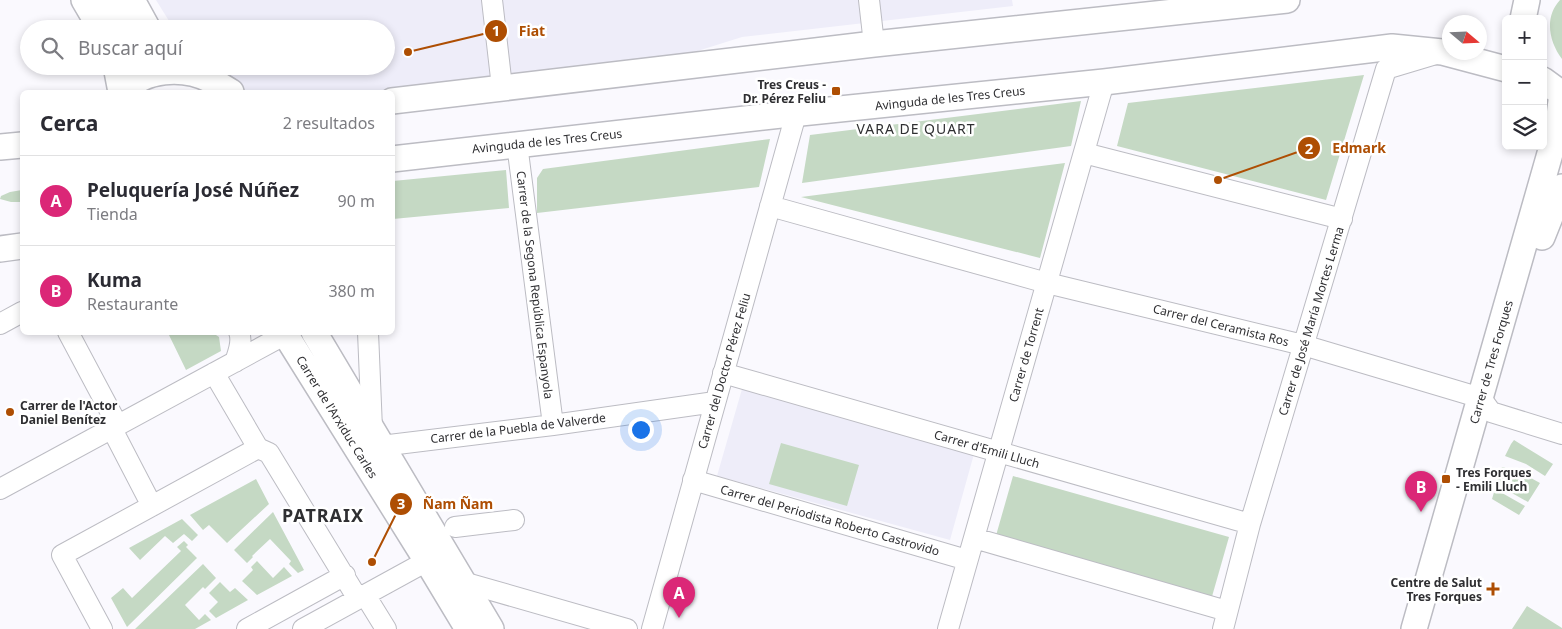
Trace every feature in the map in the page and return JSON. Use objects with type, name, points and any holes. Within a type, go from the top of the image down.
[{"type":"main road","points":[[84,0],[95,20]]},
{"type":"main road","points":[[107,0],[119,20]]},
{"type":"main road","points":[[132,0],[143,20]]},
{"type":"main road","points":[[395,101],[874,44],[1288,0]]},
{"type":"main road","points":[[1524,15],[1528,0]]},
{"type":"main road","name":"Avinguda de les Tres Creus","points":[[395,159],[1104,82],[1392,47],[1442,52]]},
{"type":"main road","name":"Avinguda de les Tres Creus","points":[[1472,60],[1502,68]]},
{"type":"main road","points":[[118,75],[122,90]]},
{"type":"main road","points":[[124,90],[139,75]]},
{"type":"main road","points":[[195,75],[227,90]]},
{"type":"main road","points":[[1547,83],[1562,94]]},
{"type":"main road","name":"Carrer de Tres Forques","points":[[1429,629],[1555,136],[1562,94]]},
{"type":"main road","points":[[0,147],[20,145]]},
{"type":"main road","name":"Carrer de Tres Forques","points":[[1414,629],[1544,230],[1562,187]]},
{"type":"main road","points":[[0,249],[20,246]]},
{"type":"main road","name":"Carrer de l'Arxiduc Carles","points":[[286,335],[468,629]]},
{"type":"main road","name":"Carrer de l'Arxiduc Carles","points":[[316,335],[491,629]]},
{"type":"street","points":[[492,0],[502,87]]},
{"type":"street","points":[[869,0],[874,44]]},
{"type":"street","name":"Carrer de José María Mortes Lerma","points":[[1225,620],[1250,524],[1386,69],[1442,52]]},
{"type":"street","name":"Carrer de Torrent","points":[[948,629],[1104,82]]},
{"type":"street","name":"Carrer del Doctor Pérez Feliu","points":[[652,629],[796,114]]},
{"type":"street","name":"Carrer de la Segona República Espanyola","points":[[517,144],[553,425]]},
{"type":"street","points":[[1084,153],[1342,219]]},
{"type":"street","points":[[770,206],[1047,283]]},
{"type":"street","points":[[0,259],[20,257]]},
{"type":"street","name":"Carrer del Ceramista Ros","points":[[1047,283],[1304,345],[1486,405],[1562,434]]},
{"type":"street","points":[[0,324],[20,313]]},
{"type":"street","points":[[69,335],[152,506]]},
{"type":"street","points":[[235,362],[240,335]]},
{"type":"street","points":[[0,489],[115,428],[282,335]]},
{"type":"street","name":"Carrer de l'Arxiduc Carles","points":[[368,335],[376,438]]},
{"type":"street","points":[[214,373],[258,448],[269,453],[345,575],[386,629]]},
{"type":"street","name":"Carrer d'Emili Lluch","points":[[723,373],[1250,524]]},
{"type":"street","name":"Carrer de la Puebla de Valverde","points":[[376,438],[553,425],[715,402]]},
{"type":"street","points":[[102,629],[62,555],[258,448]]},
{"type":"street","name":"Carrer del Periodista Roberto Castrovido","points":[[693,480],[967,560]]},
{"type":"street","points":[[455,527],[514,520]]},
{"type":"street","points":[[974,538],[1225,620]]},
{"type":"street","points":[[303,629],[427,560]]},
{"type":"street","points":[[246,629],[345,575]]},
{"type":"street","points":[[463,582],[627,629]]},
{"type":"shaded area","points":[[156,0],[1012,0],[1013,6],[742,37],[593,84],[395,92],[395,90],[235,90],[217,75],[395,75],[395,20],[168,20]]},
{"type":"shaded area","points":[[742,389],[974,454],[950,540],[717,476]]},
{"type":"green space","points":[[1560,0],[1562,0],[1562,59],[1554,45],[1550,30],[1552,14]]},
{"type":"green space","points":[[1364,75],[1326,200],[1117,146],[1128,103]]},
{"type":"green space","points":[[1081,101],[1071,146],[802,183],[810,135]]},
{"type":"green space","points":[[770,139],[759,187],[537,213],[537,178],[543,169]]},
{"type":"green space","points":[[1065,163],[1040,258],[801,197]]},
{"type":"green space","points":[[506,170],[509,208],[395,219],[395,181]]},
{"type":"green space","points":[[20,190],[20,202],[0,199],[1,196]]},
{"type":"green space","points":[[169,335],[216,335],[219,337],[221,351],[186,370]]},
{"type":"green space","points":[[1514,440],[1553,464],[1545,476],[1526,464],[1505,456]]},
{"type":"green space","points":[[781,443],[859,465],[847,506],[769,484]]},
{"type":"green space","points":[[1502,467],[1520,472],[1540,483],[1528,502],[1496,484]]},
{"type":"green space","points":[[1013,476],[1229,537],[1211,600],[995,539]]},
{"type":"green space","points":[[256,479],[269,504],[227,543],[209,525],[203,530],[190,515]]},
{"type":"green space","points":[[1495,489],[1525,506],[1519,515],[1492,499]]},
{"type":"green space","points":[[273,512],[304,570],[298,573],[289,564],[291,561],[270,539],[247,563],[234,550]]},
{"type":"green space","points":[[182,519],[198,535],[192,541],[184,534],[173,543],[165,536],[140,560],[129,548]]},
{"type":"green space","points":[[184,541],[188,545],[186,547],[197,558],[127,627],[111,598],[123,588],[132,598],[181,551],[177,547]]},
{"type":"green space","points":[[257,561],[273,578],[284,567],[292,576],[257,595],[242,581],[253,570],[251,567]]},
{"type":"green space","points":[[203,564],[216,578],[205,589],[203,587],[185,605],[199,620],[205,614],[211,620],[195,629],[135,629]]},
{"type":"green space","points":[[220,582],[230,592],[235,588],[248,600],[216,618],[209,611],[218,602],[209,593]]},
{"type":"green space","points":[[1527,606],[1562,628],[1562,629],[1512,629]]},
{"type":"place","name":"Fiat","points":[[408,52]]},
{"type":"place","name":"Tres Creus - Dr. Pérez Feliu","points":[[836,91]]},
{"type":"place","name":"Edmark","points":[[1218,180]]},
{"type":"place","name":"Carrer de l'Actor Daniel Benítez","points":[[10,412]]},
{"type":"place","name":"Tres Forques - Emili Lluch","points":[[1446,479]]},
{"type":"place","name":"Kuma","points":[[1421,512]]},
{"type":"place","name":"Ñam Ñam","points":[[372,562]]},
{"type":"place","name":"Centre de Salut Tres Forques","points":[[1493,589]]},
{"type":"place","name":"Peluquería José Núñez","points":[[679,618]]},
{"type":"district","name":"VARA DE QUART","points":[[916,128]]},
{"type":"district","name":"PATRAIX","points":[[323,515]]}]
